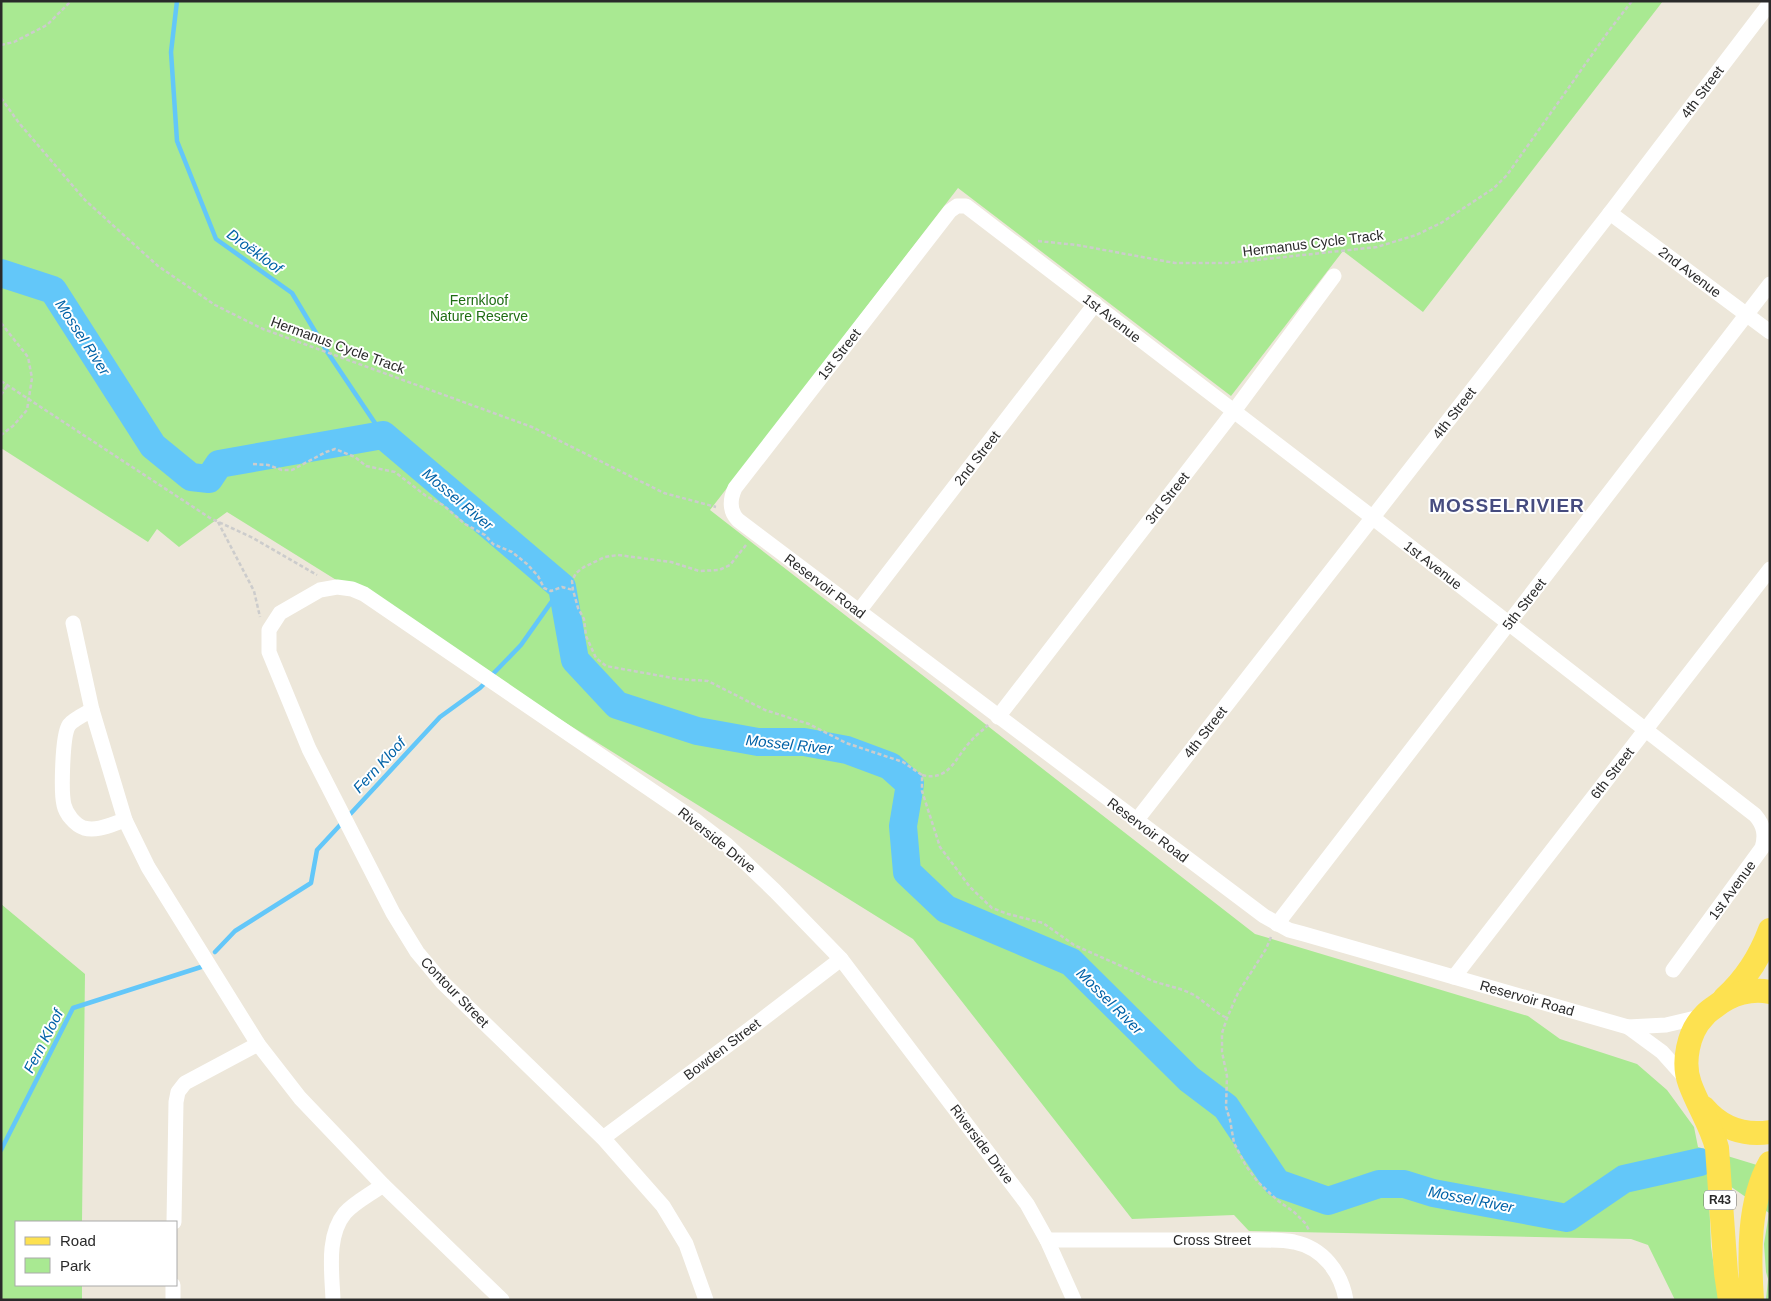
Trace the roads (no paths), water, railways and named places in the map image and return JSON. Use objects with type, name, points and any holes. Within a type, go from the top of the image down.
[{"type":"main road","name":"R43","points":[[1730,1300],[1726,1273],[1717,1148],[1712,1132],[1694,1093],[1687,1066],[1688,1048],[1694,1031],[1704,1016],[1724,1000],[1752,969],[1770,930]]},
{"type":"main road","name":"R43","points":[[1724,1000],[1737,994],[1752,991],[1770,992]]},
{"type":"main road","points":[[1694,1093],[1710,1115],[1722,1124],[1752,1134],[1770,1132]]},
{"type":"main road","name":"R43","points":[[1752,1300],[1751,1234],[1757,1198],[1770,1163]]},
{"type":"street","name":"4th Street","points":[[1136,821],[1610,212],[1770,3]]},
{"type":"street","name":"1st Avenue","points":[[961,205],[971,209],[1095,304],[1755,814],[1760,821],[1764,837],[1759,854],[1673,970]]},
{"type":"street","name":"1st Street","points":[[732,511],[732,497],[735,488],[950,211],[961,205]]},
{"type":"street","name":"2nd Avenue","points":[[1610,212],[1770,332]]},
{"type":"street","name":"3rd Street","points":[[998,717],[1234,411],[1334,276]]},
{"type":"street","name":"5th Street","points":[[1277,924],[1770,284]]},
{"type":"street","name":"2nd Street","points":[[859,611],[1095,304]]},
{"type":"street","name":"Reservoir Road","points":[[732,511],[738,520],[755,533],[1136,821],[1277,924],[1296,932],[1628,1027],[1666,1025],[1704,1016]]},
{"type":"street","name":"6th Street","points":[[1454,977],[1770,569]]},
{"type":"street","name":"Riverside Drive","points":[[280,613],[320,590],[352,589],[364,594],[695,820],[727,845],[841,959],[1028,1204],[1047,1240],[1074,1300]]},
{"type":"street","name":"Contour Street","points":[[280,613],[269,630],[269,652],[309,749],[392,913],[416,952],[442,982],[603,1138],[663,1206],[686,1244],[706,1300]]},
{"type":"street","points":[[73,622],[92,710],[125,820],[148,867],[258,1044],[300,1098],[383,1185],[502,1300]]},
{"type":"street","points":[[92,710],[70,724],[65,733],[63,747],[64,805],[70,817],[83,828],[96,829],[125,820]]},
{"type":"street","name":"Bowden Street","points":[[603,1138],[841,959]]},
{"type":"street","name":"Reservoir Road","points":[[1628,1027],[1662,1052],[1694,1093]]},
{"type":"street","points":[[174,1221],[176,1102],[178,1092],[185,1083],[258,1044]]},
{"type":"street","points":[[333,1300],[332,1246],[336,1228],[346,1212],[383,1185]]},
{"type":"street","name":"Cross Street","points":[[1047,1240],[1259,1240],[1293,1242],[1309,1246],[1324,1256],[1337,1271],[1346,1300]]},
{"type":"street","points":[[173,1286],[173,1300]]},
{"type":"waterway","name":"Droëkloof","points":[[177,1],[171,52],[177,141],[216,239],[292,293],[328,353],[383,435]]},
{"type":"waterway","name":"Mossel River","points":[[1,273],[53,290],[153,446],[191,477],[209,479],[219,464],[383,435],[562,587],[575,660],[617,705],[697,731],[758,742],[804,742],[847,750],[890,766],[910,784],[903,826],[907,872],[946,909],[1071,962],[1189,1079],[1226,1107],[1277,1183],[1328,1201],[1379,1184],[1404,1184],[1433,1193],[1567,1218],[1624,1179],[1700,1162]]},
{"type":"waterway","name":"Fern Kloof","points":[[491,676],[521,645],[562,587]]},
{"type":"waterway","name":"Fern Kloof","points":[[215,952],[235,931],[311,883],[317,850],[440,717],[486,682]]},
{"type":"waterway","name":"Fern Kloof","points":[[1,1150],[73,1008],[201,967]]},
{"type":"district","name":"MOSSELRIVIER","points":[[1507,505]]},
{"type":"park label","name":"Fernkloof Nature Reserve","points":[[479,308]]}]
